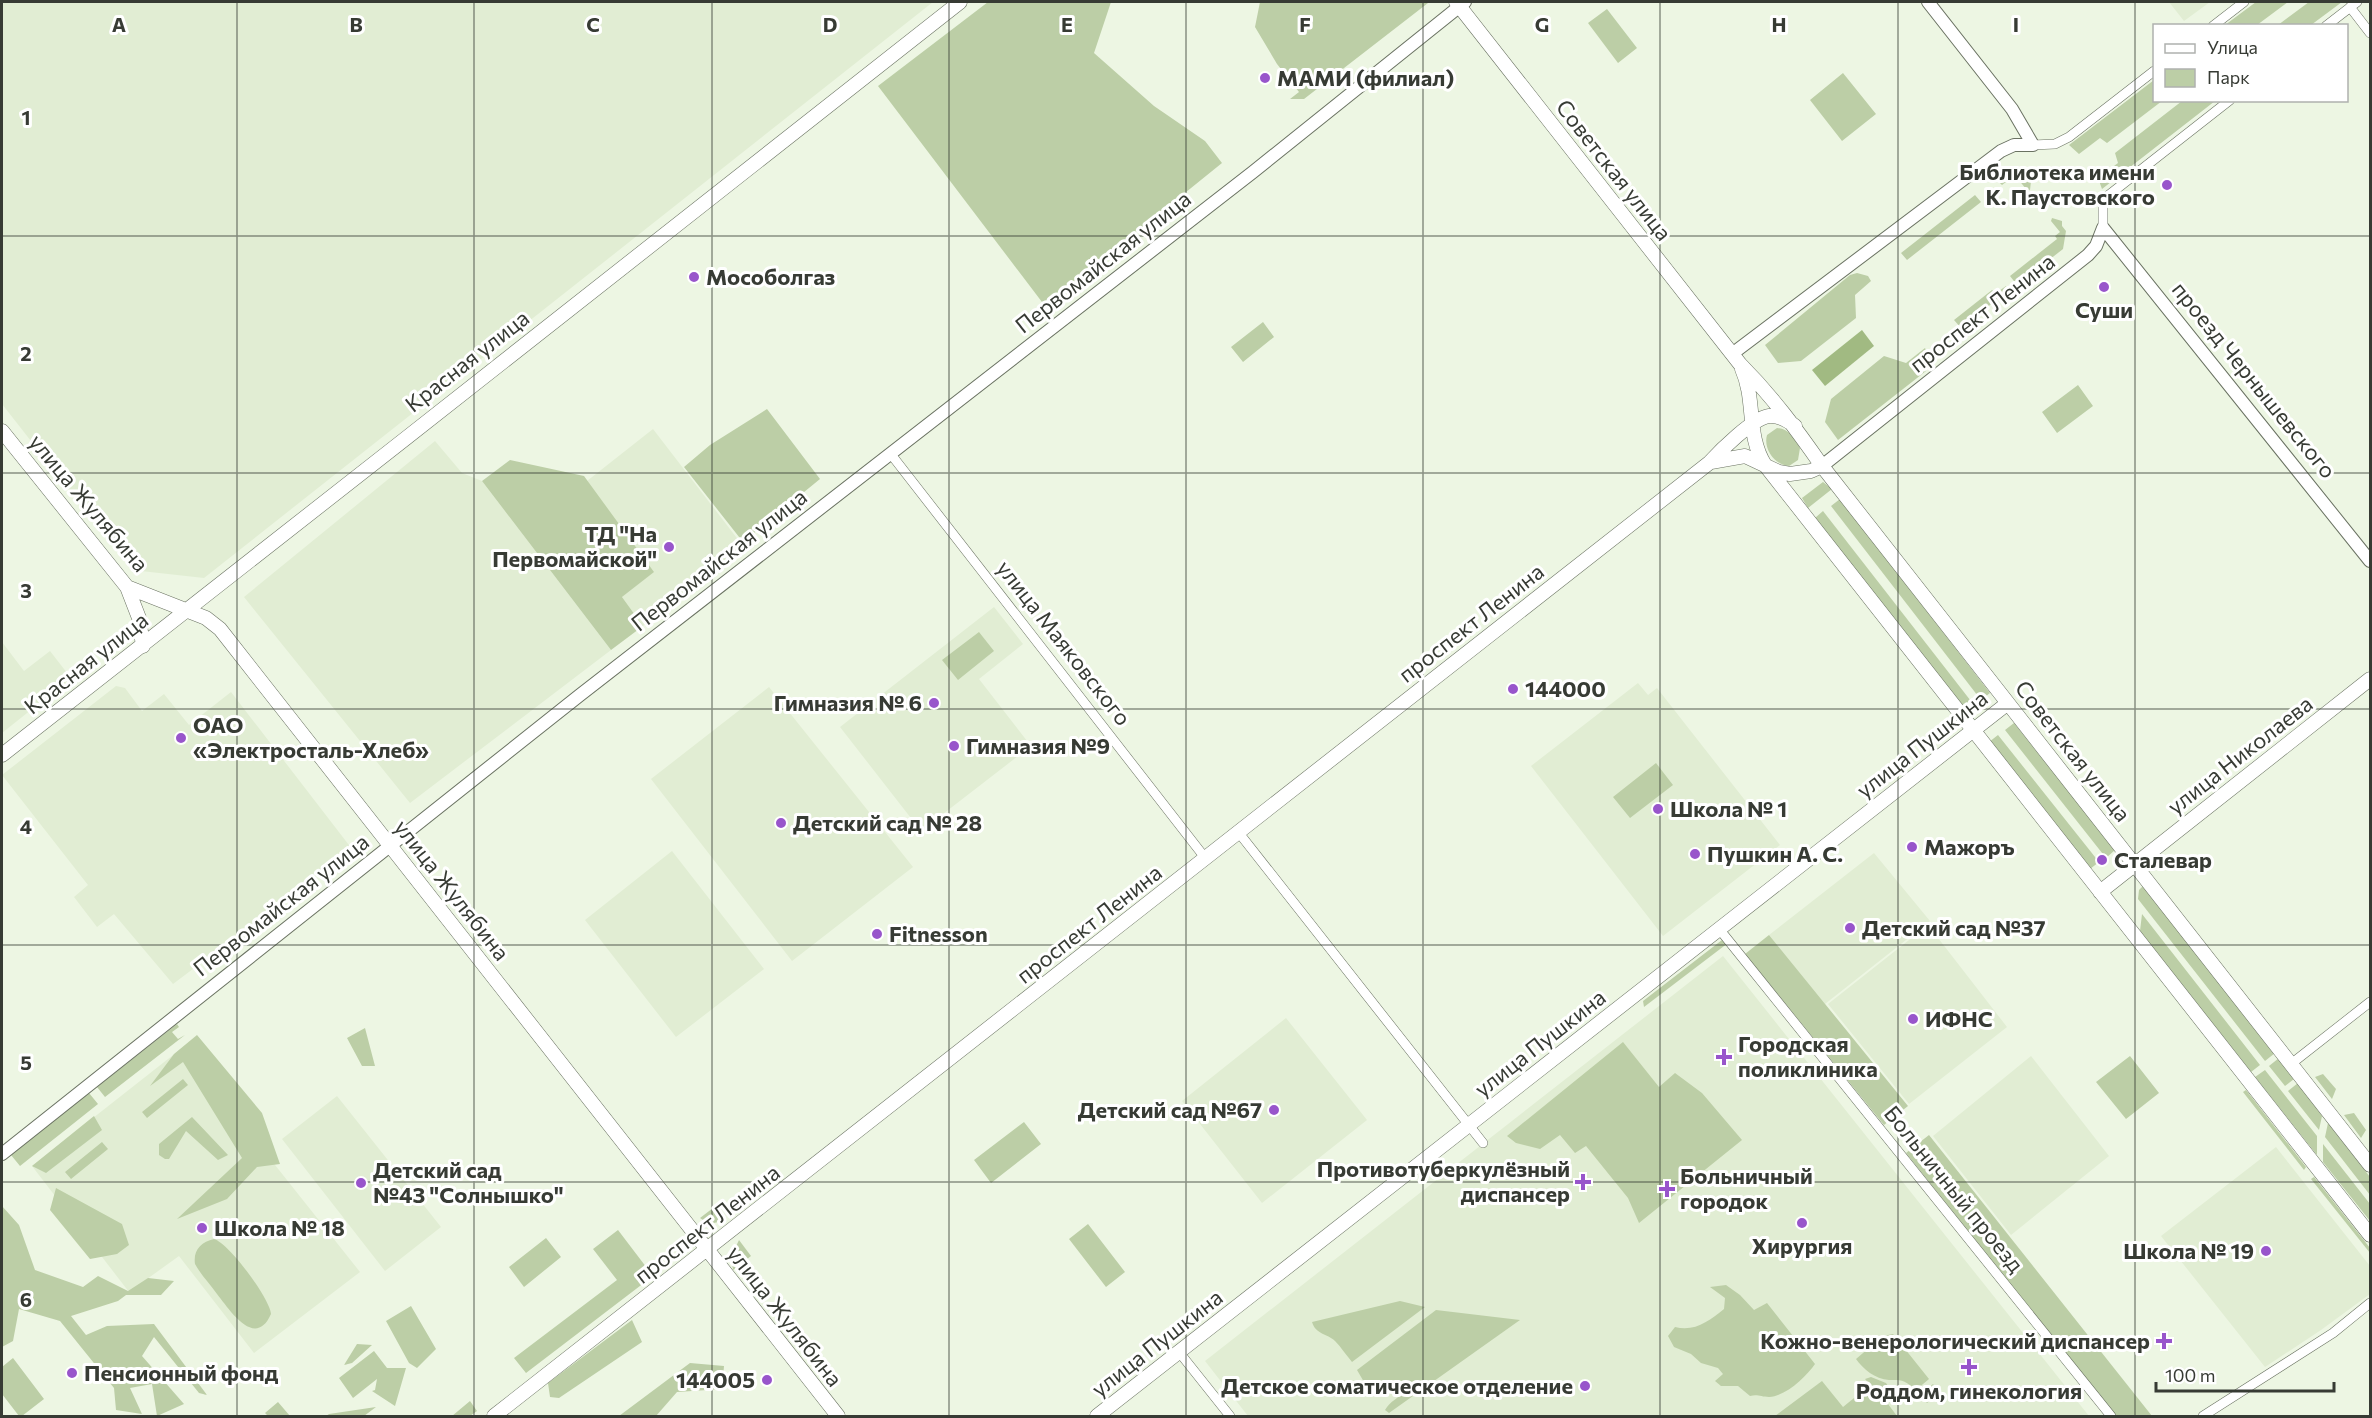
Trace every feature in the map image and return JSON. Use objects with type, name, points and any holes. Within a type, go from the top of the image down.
[{"type":"main road","name":"Красная улица","points":[[2,755],[960,2]]},
{"type":"main road","name":"Советская улица","points":[[1460,3],[1736,359],[1772,397],[1795,426],[1822,466],[2370,1165]]},
{"type":"main road","name":"Советская улица","points":[[1736,359],[1750,391],[1753,425]]},
{"type":"main road","name":"проспект Ленина","points":[[494,1416],[1709,463],[1727,444],[1770,416],[1785,419],[1795,426]]},
{"type":"main road","points":[[1753,425],[1755,447],[1765,465],[2370,1235]]},
{"type":"main road","name":"улица Жулябина","points":[[2,431],[127,587],[206,618],[220,629],[838,1416]]},
{"type":"main road","points":[[1790,474],[1802,467],[1810,448]]},
{"type":"main road","name":"проспект Ленина","points":[[1709,463],[1745,456],[1779,472],[1790,474],[1810,471],[1822,466]]},
{"type":"main road","points":[[127,587],[139,618],[143,646]]},
{"type":"main road","name":"улица Николаева","points":[[2100,892],[2370,679]]},
{"type":"main road","name":"улица Пушкина","points":[[1097,1416],[2008,703]]},
{"type":"street","points":[[1928,2],[2012,109],[2033,145]]},
{"type":"street","points":[[2216,24],[2244,2]]},
{"type":"street","name":"Первомайская улица","points":[[2,1154],[390,845],[1253,172],[1460,3]]},
{"type":"street","points":[[2329,24],[2354,4],[2370,33]]},
{"type":"street","points":[[1736,359],[2001,151],[2014,145],[2055,144],[2069,137],[2153,72]]},
{"type":"street","name":"проспект Ленина","points":[[1822,466],[2088,255],[2096,246],[2103,228],[2105,198],[2227,102]]},
{"type":"street","name":"проезд Чернышевского","points":[[2103,228],[2370,561]]},
{"type":"street","name":"улица Маяковского","points":[[891,453],[1206,859]]},
{"type":"street","points":[[1239,833],[1483,1143]]},
{"type":"street","name":"Больничный проезд","points":[[1720,930],[2111,1416]]},
{"type":"street","points":[[2291,1064],[2370,1002]]},
{"type":"street","points":[[2203,1416],[2333,1333],[2370,1303]]},
{"type":"street","points":[[1179,1352],[1230,1416]]},
{"type":"shaded area","points":[[2,2],[933,2],[204,578],[132,570],[2,404]]},
{"type":"shaded area","points":[[2169,2],[2210,2],[2184,21]]},
{"type":"shaded area","points":[[1862,330],[1874,346],[1825,386],[1812,370]]},
{"type":"shaded area","points":[[653,429],[743,546],[643,626],[622,597],[653,572],[587,481]]},
{"type":"shaded area","points":[[435,441],[462,473],[482,481],[611,650],[410,803],[244,597]]},
{"type":"shaded area","name":"Гимназия № 6","points":[[994,607],[1023,644],[979,679],[1031,746],[921,831],[840,727]]},
{"type":"shaded area","points":[[2,642],[24,671],[50,651],[71,678],[2,733]]},
{"type":"shaded area","name":"Школа № 1","points":[[1638,683],[1648,695],[1657,688],[1780,845],[1663,936],[1531,766]]},
{"type":"shaded area","name":"ОАО «Электросталь-Хлеб»","points":[[116,686],[125,688],[142,711],[164,694],[189,725],[231,692],[352,849],[173,984],[114,914],[97,927],[74,897],[88,885],[2,775]]},
{"type":"shaded area","name":"Детский сад № 28","points":[[769,687],[913,867],[792,961],[651,779]]},
{"type":"shaded area","points":[[672,851],[764,969],[676,1037],[585,920]]},
{"type":"shaded area","name":"Детский сад №37","points":[[1874,853],[1930,921],[1825,1004],[1769,935]]},
{"type":"shaded area","points":[[1928,925],[2007,1027],[1909,1104],[1828,1004]]},
{"type":"shaded area","name":"Больничный городок","points":[[1723,956],[2089,1416],[1248,1416],[1205,1361]]},
{"type":"shaded area","name":"Детский сад №67","points":[[1286,1018],[1367,1120],[1262,1203],[1182,1101]]},
{"type":"shaded area","name":"Школа № 18","points":[[182,1048],[360,1272],[254,1353],[179,1256],[129,1292],[32,1166]]},
{"type":"shaded area","points":[[2031,1056],[2109,1156],[2011,1235],[1933,1136]]},
{"type":"shaded area","name":"Детский сад №43 \"Солнышко\"","points":[[337,1096],[441,1227],[385,1271],[282,1139]]},
{"type":"shaded area","name":"Школа № 19","points":[[2276,1147],[2370,1266],[2370,1294],[2265,1367],[2161,1236]]},
{"type":"green space","points":[[988,2],[1111,2],[1094,53],[1154,106],[1205,141],[1222,163],[1045,306],[878,86]]},
{"type":"green space","points":[[1260,2],[1428,3],[1304,99],[1290,99],[1299,92],[1277,64],[1255,27]]},
{"type":"green space","points":[[2256,2],[2288,2],[2258,24],[2226,24]]},
{"type":"green space","points":[[2309,2],[2342,2],[2312,24],[2279,24]]},
{"type":"green space","points":[[1607,9],[1637,48],[1618,63],[1588,23]]},
{"type":"green space","points":[[1843,73],[1876,114],[1842,141],[1810,100]]},
{"type":"green space","points":[[2153,81],[2153,102],[2161,102],[2107,143],[2100,138],[2079,154],[2069,145]]},
{"type":"green space","points":[[2181,102],[2214,102],[2102,189],[2098,178],[2118,163],[2115,153]]},
{"type":"green space","points":[[2005,172],[2022,174],[2031,181],[2030,190],[2026,189],[2018,179],[2014,183],[2010,179],[2002,185],[1996,179]]},
{"type":"green space","points":[[1975,195],[1981,202],[1907,260],[1901,253]]},
{"type":"green space","points":[[2052,218],[2062,221],[2062,226],[2066,231],[2063,249],[2017,285],[2010,276],[2057,239],[2055,236],[2060,232],[2051,221]]},
{"type":"green space","points":[[1857,273],[1868,276],[1871,281],[1855,295],[1856,318],[1801,361],[1778,363],[1765,345],[1850,275]]},
{"type":"green space","points":[[2006,286],[2009,290],[1961,328],[1954,320],[1992,290],[1996,293]]},
{"type":"green space","points":[[1263,322],[1274,337],[1243,362],[1231,347]]},
{"type":"green space","points":[[1925,348],[1930,359],[1926,371],[1838,440],[1825,422],[1831,399],[1884,356],[1906,363]]},
{"type":"green space","points":[[2078,385],[2093,406],[2057,433],[2042,412]]},
{"type":"green space","points":[[767,409],[820,479],[743,542],[684,467],[710,445]]},
{"type":"green space","points":[[1777,428],[1788,432],[1800,448],[1798,460],[1789,466],[1779,463],[1771,455],[1767,446],[1767,435]]},
{"type":"green space","points":[[510,460],[584,476],[654,572],[622,597],[643,626],[611,650],[482,481]]},
{"type":"green space","points":[[1823,482],[1832,489],[1808,508],[1802,498]]},
{"type":"green space","points":[[1840,499],[1990,693],[1981,700],[1831,506]]},
{"type":"green space","points":[[1823,511],[1974,705],[1965,711],[1815,518]]},
{"type":"green space","points":[[979,632],[994,651],[958,680],[942,660]]},
{"type":"green space","points":[[2014,723],[2115,850],[2106,858],[2005,730]]},
{"type":"green space","points":[[1998,735],[2099,862],[2090,869],[1989,742]]},
{"type":"green space","points":[[1656,763],[1673,785],[1630,818],[1613,797]]},
{"type":"green space","points":[[2143,886],[2275,1053],[2265,1061],[2138,899],[2139,890]]},
{"type":"green space","points":[[2142,914],[2260,1065],[2251,1072],[2140,931]]},
{"type":"green space","points":[[1769,935],[1908,1106],[1884,1125],[1745,954]]},
{"type":"green space","points":[[1722,940],[1728,943],[1644,1007],[1643,1001]]},
{"type":"green space","points":[[177,1024],[179,1027],[172,1032],[178,1039],[185,1035],[105,1097],[97,1087]]},
{"type":"green space","points":[[365,1028],[375,1066],[362,1066],[347,1038]]},
{"type":"green space","points":[[197,1035],[262,1113],[280,1164],[257,1167],[227,1199],[177,1219],[242,1158],[183,1062],[150,1086],[174,1054]]},
{"type":"green space","points":[[1623,1042],[1659,1087],[1675,1073],[1702,1093],[1742,1140],[1639,1223],[1628,1198],[1586,1146],[1575,1153],[1560,1135],[1540,1149],[1516,1143],[1507,1136]]},
{"type":"green space","points":[[2130,1056],[2159,1093],[2126,1119],[2096,1082]]},
{"type":"green space","points":[[2279,1058],[2294,1079],[2285,1086],[2269,1066]]},
{"type":"green space","points":[[2265,1070],[2317,1136],[2317,1155],[2255,1077]]},
{"type":"green space","points":[[2323,1074],[2336,1089],[2332,1099],[2315,1077]]},
{"type":"green space","points":[[183,1079],[188,1085],[147,1118],[142,1112]]},
{"type":"green space","points":[[2298,1083],[2322,1116],[2319,1130],[2288,1091]]},
{"type":"green space","points":[[2246,1090],[2306,1167],[2304,1170],[2243,1092]]},
{"type":"green space","points":[[89,1093],[98,1104],[20,1166],[11,1155]]},
{"type":"green space","points":[[2354,1113],[2366,1130],[2361,1138],[2344,1115]]},
{"type":"green space","points":[[94,1116],[102,1130],[46,1173],[32,1166]]},
{"type":"green space","points":[[192,1117],[228,1155],[218,1160],[186,1131],[169,1159],[159,1155],[159,1144]]},
{"type":"green space","points":[[1024,1122],[1041,1144],[991,1183],[974,1160]]},
{"type":"green space","points":[[2328,1123],[2370,1177],[2370,1195],[2325,1137]]},
{"type":"green space","points":[[1929,1135],[2152,1416],[2115,1416],[1906,1153]]},
{"type":"green space","points":[[102,1142],[108,1149],[71,1179],[65,1172]]},
{"type":"green space","points":[[2323,1144],[2370,1204],[2370,1221],[2323,1162]]},
{"type":"green space","points":[[2314,1177],[2370,1248],[2370,1253],[2311,1179]]},
{"type":"green space","points":[[56,1188],[122,1224],[129,1245],[117,1254],[90,1259],[50,1210]]},
{"type":"green space","points":[[2,1206],[19,1225],[35,1270],[83,1287],[98,1276],[128,1291],[148,1278],[174,1281],[161,1295],[126,1295],[118,1301],[71,1316],[86,1335],[107,1326],[154,1324],[207,1395],[199,1393],[154,1337],[142,1356],[184,1404],[157,1416],[152,1384],[130,1388],[142,1414],[116,1410],[114,1388],[60,1321],[19,1309],[13,1341],[2,1347]]},
{"type":"green space","points":[[713,1208],[723,1221],[709,1224],[700,1218]]},
{"type":"green space","points":[[1088,1224],[1125,1272],[1106,1287],[1069,1239]]},
{"type":"green space","points":[[618,1230],[653,1276],[526,1373],[514,1358],[617,1280],[593,1249]]},
{"type":"green space","points":[[546,1238],[561,1257],[524,1287],[509,1267]]},
{"type":"green space","points":[[214,1239],[229,1250],[238,1261],[269,1307],[271,1314],[265,1324],[258,1328],[242,1323],[228,1309],[195,1264],[195,1255],[199,1247]]},
{"type":"green space","points":[[739,1240],[751,1256],[733,1270],[731,1257]]},
{"type":"green space","points":[[1726,1285],[1740,1295],[1754,1310],[1767,1303],[1815,1364],[1789,1390],[1769,1397],[1750,1396],[1738,1386],[1721,1386],[1715,1381],[1723,1374],[1718,1368],[1701,1363],[1691,1354],[1674,1347],[1668,1336],[1675,1327],[1695,1327],[1724,1309],[1725,1298],[1710,1287]]},
{"type":"green space","points":[[1400,1301],[1425,1307],[1352,1362],[1332,1338],[1319,1332],[1312,1322]]},
{"type":"green space","points":[[411,1306],[436,1349],[417,1368],[409,1363],[386,1321]]},
{"type":"green space","points":[[1436,1310],[1520,1320],[1389,1413],[1385,1410],[1406,1390],[1405,1384],[1394,1381],[1385,1385],[1364,1382],[1357,1370]]},
{"type":"green space","points":[[632,1320],[642,1342],[559,1398],[550,1397],[548,1383]]},
{"type":"green space","points":[[1893,1334],[1929,1379],[1916,1390],[1903,1381],[1874,1376],[1856,1359],[1883,1336]]},
{"type":"green space","points":[[357,1344],[372,1345],[352,1363],[344,1365]]},
{"type":"green space","points":[[374,1351],[387,1368],[406,1368],[395,1406],[372,1391],[375,1390],[377,1379],[353,1398],[339,1378]]},
{"type":"green space","points":[[13,1358],[44,1399],[22,1416],[19,1416],[2,1394],[2,1367]]},
{"type":"green space","points":[[690,1363],[724,1366],[722,1389],[677,1392],[656,1416],[619,1416]]},
{"type":"green space","points":[[1871,1377],[1888,1386],[1884,1392],[1888,1404],[1897,1416],[1775,1416],[1822,1381],[1843,1407],[1870,1385],[1865,1379]]},
{"type":"green space","points":[[1933,1384],[1940,1393],[1927,1403],[1920,1395]]},
{"type":"green space","points":[[470,1401],[477,1411],[470,1416],[452,1416]]},
{"type":"green space","points":[[278,1402],[290,1416],[268,1416],[265,1413]]},
{"type":"green space","points":[[376,1407],[364,1416],[326,1416],[329,1414]]},
{"type":"place","name":"МАМИ (филиал)","points":[[1265,78]]},
{"type":"place","name":"Библиотека имени К. Паустовского","points":[[2167,185]]},
{"type":"place","name":"Мособолгаз","points":[[694,277]]},
{"type":"place","name":"Суши","points":[[2104,287]]},
{"type":"place","name":"ТД \"На Первомайской\"","points":[[669,547]]},
{"type":"place","name":"144000","points":[[1513,689]]},
{"type":"place","name":"Гимназия № 6","points":[[934,703]]},
{"type":"place","name":"ОАО «Электросталь-Хлеб»","points":[[181,738]]},
{"type":"place","name":"Гимназия №9","points":[[954,746]]},
{"type":"place","name":"Школа № 1","points":[[1658,809]]},
{"type":"place","name":"Детский сад № 28","points":[[781,823]]},
{"type":"place","name":"Мажоръ","points":[[1912,847]]},
{"type":"place","name":"Пушкин А. С.","points":[[1695,854]]},
{"type":"place","name":"Сталевар","points":[[2102,860]]},
{"type":"place","name":"Детский сад №37","points":[[1850,928]]},
{"type":"place","name":"Fitnesson","points":[[877,934]]},
{"type":"place","name":"ИФНС","points":[[1913,1019]]},
{"type":"place","name":"Городская поликлиника","points":[[1724,1057]]},
{"type":"place","name":"Детский сад №67","points":[[1274,1110]]},
{"type":"place","name":"Противотуберкулёзный диспансер","points":[[1583,1182]]},
{"type":"place","name":"Детский сад №43 \"Солнышко\"","points":[[361,1183]]},
{"type":"place","name":"Больничный городок","points":[[1667,1189]]},
{"type":"place","name":"Хирургия","points":[[1802,1223]]},
{"type":"place","name":"Школа № 18","points":[[202,1228]]},
{"type":"place","name":"Школа № 19","points":[[2266,1251]]},
{"type":"place","name":"Кожно-венерологический диспансер","points":[[2164,1341]]},
{"type":"place","name":"Роддом, гинекология","points":[[1969,1367]]},
{"type":"place","name":"Пенсионный фонд","points":[[72,1373]]},
{"type":"place","name":"144005","points":[[767,1380]]},
{"type":"place","name":"Детское соматическое отделение","points":[[1585,1386]]}]
